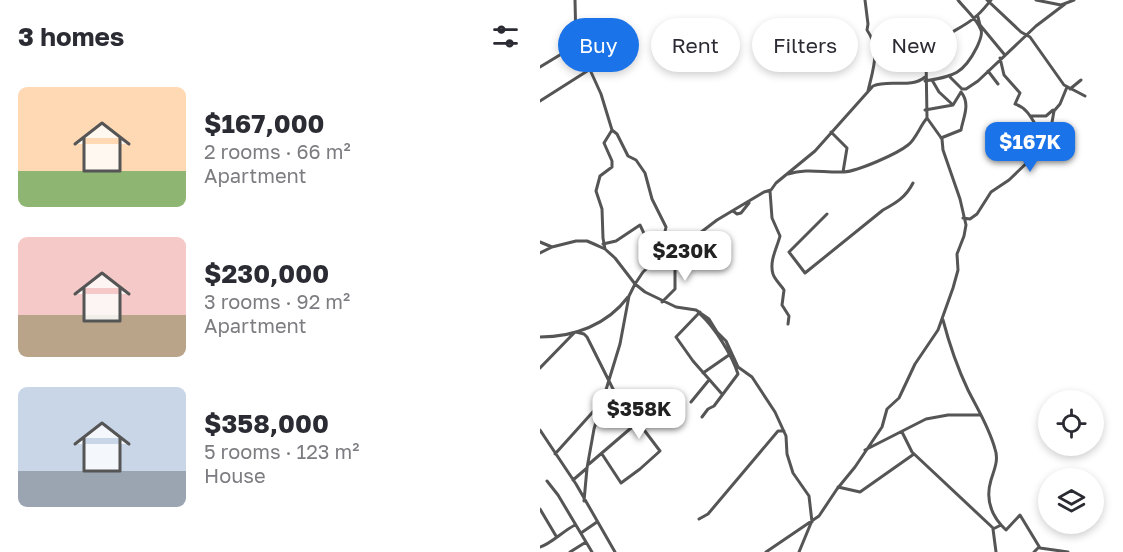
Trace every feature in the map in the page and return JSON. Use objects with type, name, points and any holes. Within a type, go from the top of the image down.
[{"type":"street","points":[[575,0],[575,18]]},
{"type":"street","points":[[865,0],[867,30],[873,39],[876,51],[868,91]]},
{"type":"street","points":[[540,337],[575,332],[609,317],[629,296],[643,272],[679,249],[717,220],[764,192],[770,191],[815,151],[873,86],[881,83],[932,80],[958,73],[966,66],[979,42],[982,31],[957,0]]},
{"type":"street","points":[[1036,0],[1065,4]]},
{"type":"street","points":[[926,110],[953,105],[963,91],[988,71],[1004,54],[1065,4],[1074,0]]},
{"type":"street","points":[[766,552],[811,522],[824,508],[885,422],[887,409],[899,398],[915,364],[938,330],[958,274],[957,254],[966,229],[960,199],[941,138],[927,118],[925,79],[929,50],[942,37],[974,19],[989,1],[1026,35],[1068,88],[1086,96]]},
{"type":"street","points":[[978,15],[980,26],[1004,54]]},
{"type":"street","points":[[540,68],[558,56]]},
{"type":"street","points":[[1000,58],[1004,75],[1020,93],[1015,104],[1022,105],[1040,132],[1045,135]]},
{"type":"street","points":[[988,71],[999,84]]},
{"type":"street","points":[[540,101],[585,72]]},
{"type":"street","points":[[591,72],[612,130],[617,134],[628,156],[636,160],[645,173],[652,199],[666,227],[664,236],[669,254]]},
{"type":"street","points":[[941,138],[961,130],[966,107],[963,91],[950,77]]},
{"type":"street","points":[[932,80],[938,90],[953,105]]},
{"type":"street","points":[[1030,116],[1046,116],[1060,104],[1068,88],[1081,80]]},
{"type":"street","points":[[963,218],[970,219],[977,214],[991,192],[1006,183],[1036,154],[1045,135],[1052,127],[1055,108]]},
{"type":"street","points":[[786,175],[808,170],[843,172],[894,156],[910,144],[927,118]]},
{"type":"street","points":[[605,249],[602,209],[596,189],[600,176],[612,167],[612,161],[604,143],[612,130]]},
{"type":"street","points":[[831,132],[847,148],[843,172]]},
{"type":"street","points":[[1040,146],[1056,140]]},
{"type":"street","points":[[827,214],[789,252],[805,273],[883,210],[896,204],[913,183]]},
{"type":"street","points":[[770,191],[772,218],[780,236],[772,260],[773,270],[774,276],[784,290],[782,305],[789,316],[788,324]]},
{"type":"street","points":[[603,244],[616,241],[640,225],[657,261]]},
{"type":"street","points":[[540,253],[552,247],[580,240],[605,249],[619,262],[635,284],[645,292],[662,302],[699,313],[712,322],[717,332],[726,341],[740,369],[758,385],[784,431],[787,454],[793,473],[808,496],[811,522],[799,552]]},
{"type":"street","points":[[540,242],[552,247]]},
{"type":"street","points":[[662,302],[675,287],[675,264],[679,249]]},
{"type":"street","points":[[584,501],[594,429],[623,333],[629,296]]},
{"type":"street","points":[[690,309],[694,318]]},
{"type":"street","points":[[699,313],[675,337],[722,394]]},
{"type":"street","points":[[699,313],[712,326],[738,374],[714,406],[708,409],[702,417]]},
{"type":"street","points":[[943,318],[963,378],[988,426],[996,455],[995,469],[990,481],[989,504],[1001,525],[1008,530],[1020,515],[1039,547],[1068,552]]},
{"type":"street","points":[[540,368],[575,332]]},
{"type":"street","points":[[575,332],[587,337],[613,389],[659,448],[653,459],[621,483],[602,454]]},
{"type":"street","points":[[703,373],[729,355]]},
{"type":"street","points":[[691,402],[709,380]]},
{"type":"street","points":[[555,454],[613,389]]},
{"type":"street","points":[[865,450],[926,419],[948,415],[981,415]]},
{"type":"street","points":[[573,480],[638,422]]},
{"type":"street","points":[[540,430],[573,480],[615,552]]},
{"type":"street","points":[[699,519],[706,516],[776,433],[779,430],[784,431]]},
{"type":"street","points":[[902,432],[914,454],[993,528],[996,552]]},
{"type":"street","points":[[838,487],[860,492],[914,454]]},
{"type":"street","points":[[547,481],[592,552]]},
{"type":"street","points":[[541,512],[556,536]]},
{"type":"street","points":[[580,533],[597,522]]},
{"type":"street","points":[[540,547],[575,525]]},
{"type":"street","points":[[993,528],[1001,525]]},
{"type":"street","points":[[570,552],[586,542]]},
{"type":"street","points":[[1034,552],[1039,547]]}]
